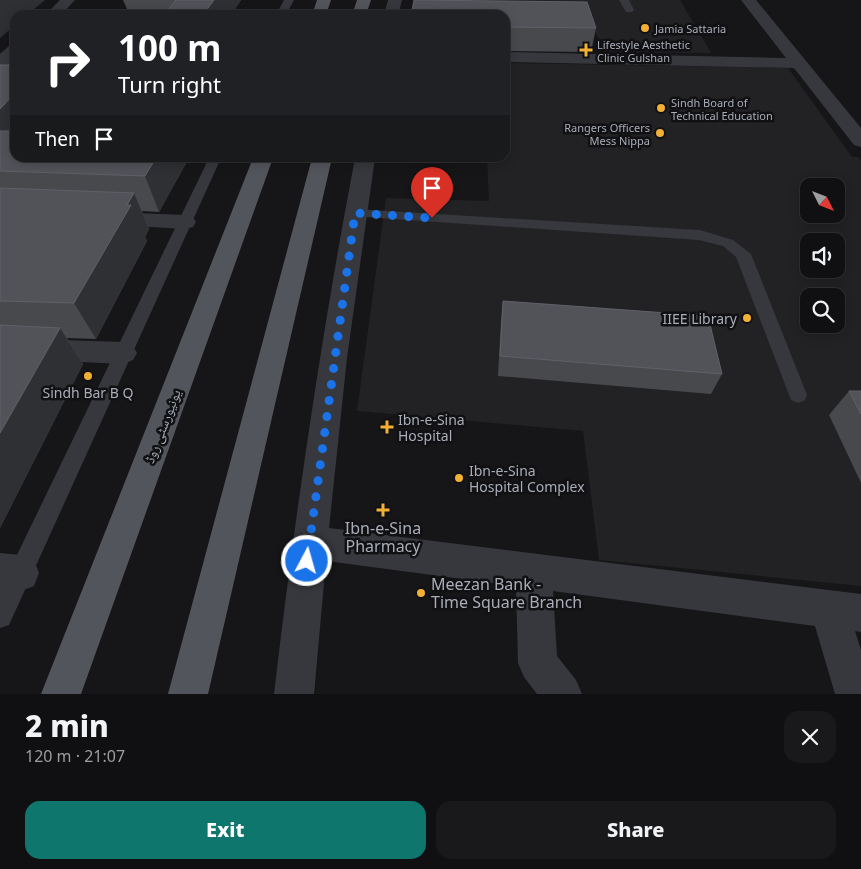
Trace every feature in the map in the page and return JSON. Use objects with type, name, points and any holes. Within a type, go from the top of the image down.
[{"type":"main road","name":"یونیورسٹی روڈ","points":[[61,694],[261,162]]},
{"type":"main road","points":[[188,694],[321,162]]},
{"type":"street","points":[[57,10],[68,0]]},
{"type":"street","points":[[748,0],[861,141]]},
{"type":"street","points":[[0,63],[10,53]]},
{"type":"street","points":[[510,57],[798,63]]},
{"type":"street","points":[[294,694],[309,542],[355,213],[364,162]]},
{"type":"street","points":[[88,218],[185,222]]},
{"type":"street","points":[[0,348],[123,353]]},
{"type":"street","points":[[309,542],[845,612],[855,694]]},
{"type":"street","points":[[534,570],[538,663],[562,694]]},
{"type":"lane","points":[[624,0],[629,10]]},
{"type":"lane","points":[[0,616],[10,572],[123,353],[213,162]]},
{"type":"lane","points":[[355,213],[700,234],[728,243],[744,254],[798,395]]},
{"type":"shaded area","name":"Jamia Sattaria","points":[[417,0],[680,0],[711,53],[603,52],[585,5]]},
{"type":"shaded area","points":[[510,63],[788,68],[852,157],[858,157],[861,160],[861,417],[829,415],[861,483],[861,586],[599,560],[583,431],[357,411],[386,198],[489,201],[487,162],[510,162]]},
{"type":"building","points":[[176,0],[214,0],[207,10],[168,10]]},
{"type":"building","points":[[414,0],[587,2],[596,28],[510,27],[510,10],[412,10]]},
{"type":"building","points":[[10,63],[10,98],[0,109],[0,65],[8,65]]},
{"type":"building","points":[[0,131],[10,131],[10,162],[154,162],[145,176],[0,171]]},
{"type":"building","points":[[0,188],[134,193],[127,205],[131,205],[74,303],[0,301]]},
{"type":"building","points":[[503,301],[708,316],[722,374],[500,356]]},
{"type":"building","points":[[0,325],[60,328],[0,433]]},
{"type":"building","points":[[849,391],[861,391],[861,414]]},
{"type":"place","name":"Jamia Sattaria","points":[[645,28]]},
{"type":"place","name":"Lifestyle Aesthetic Clinic Gulshan","points":[[586,50]]},
{"type":"place","name":"Sindh Board of Technical Education","points":[[661,108]]},
{"type":"place","name":"Rangers Officers Mess Nippa","points":[[660,133]]},
{"type":"place","name":"IIEE Library","points":[[747,318]]},
{"type":"place","name":"Sindh Bar B Q","points":[[88,376]]},
{"type":"place","name":"Ibn-e-Sina Hospital","points":[[387,427]]},
{"type":"place","name":"Ibn-e-Sina Hospital Complex","points":[[459,478]]},
{"type":"place","name":"Ibn-e-Sina Pharmacy","points":[[383,510]]},
{"type":"place","name":"Meezan Bank - Time Square Branch","points":[[421,593]]},
{"type":"route","points":[[307,561],[355,213],[432,218]]}]
